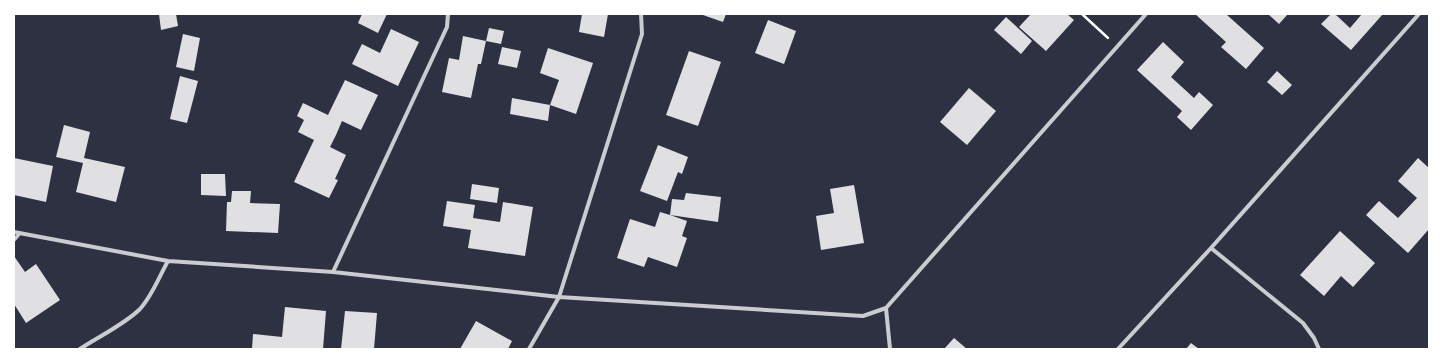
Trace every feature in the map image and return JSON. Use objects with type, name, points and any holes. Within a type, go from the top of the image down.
[{"type":"street","points":[[333,272],[448,27],[448,14]]},
{"type":"street","points":[[529,349],[559,297],[642,34],[640,14]]},
{"type":"street","points":[[14,232],[168,261],[333,272],[559,297],[863,316],[886,308],[1146,14]]},
{"type":"street","points":[[1118,349],[1211,248],[1420,14]]},
{"type":"street","points":[[14,240],[20,233]]},
{"type":"street","points":[[1211,248],[1303,323],[1314,338],[1318,349]]},
{"type":"street","points":[[80,349],[128,318],[139,309],[148,298],[168,261]]},
{"type":"street","points":[[886,308],[890,349]]},
{"type":"path","points":[[1082,14],[1118,46]]},
{"type":"building","points":[[159,14],[176,14],[178,26],[161,30]]},
{"type":"building","points":[[362,14],[387,14],[378,33],[358,23]]},
{"type":"building","points":[[582,14],[608,14],[604,37],[579,32]]},
{"type":"building","points":[[700,14],[726,14],[723,22]]},
{"type":"building","points":[[1031,14],[1067,14],[1074,20],[1046,51],[1019,27]]},
{"type":"building","points":[[1195,14],[1228,14],[1227,15],[1264,48],[1246,69],[1221,47],[1226,42]]},
{"type":"building","points":[[1268,14],[1288,14],[1279,24]]},
{"type":"building","points":[[1331,14],[1335,14],[1350,28],[1362,14],[1383,14],[1351,50],[1321,24]]},
{"type":"building","points":[[1006,17],[1032,41],[1021,54],[994,30]]},
{"type":"building","points":[[768,20],[796,31],[784,64],[755,53]]},
{"type":"building","points":[[489,28],[504,31],[501,44],[486,41]]},
{"type":"building","points":[[391,29],[419,42],[398,86],[352,64],[362,44],[380,53]]},
{"type":"building","points":[[183,34],[200,38],[194,71],[176,67]]},
{"type":"building","points":[[463,36],[486,41],[481,64],[478,64],[471,98],[442,92],[449,58],[459,60]]},
{"type":"building","points":[[1163,42],[1184,62],[1171,77],[1194,98],[1199,92],[1213,105],[1191,130],[1177,117],[1182,111],[1137,70]]},
{"type":"building","points":[[502,47],[521,51],[517,68],[498,64]]},
{"type":"building","points":[[548,48],[593,63],[576,114],[550,105],[559,80],[540,73]]},
{"type":"building","points":[[689,51],[721,62],[698,126],[666,115]]},
{"type":"building","points":[[1277,71],[1292,85],[1282,95],[1267,82]]},
{"type":"building","points":[[180,76],[198,81],[187,123],[170,119]]},
{"type":"building","points":[[345,80],[378,95],[361,130],[342,121],[330,147],[346,155],[335,179],[338,180],[329,198],[294,182],[314,140],[298,132],[304,120],[297,116],[303,103],[328,115]]},
{"type":"building","points":[[969,88],[996,111],[967,145],[940,122]]},
{"type":"building","points":[[512,98],[550,105],[548,121],[510,114]]},
{"type":"building","points":[[64,125],[90,132],[84,158],[125,167],[116,202],[76,192],[83,163],[56,157]]},
{"type":"building","points":[[658,145],[688,157],[682,174],[678,172],[667,201],[640,191]]},
{"type":"building","points":[[14,158],[53,166],[46,202],[14,195]]},
{"type":"building","points":[[1418,158],[1429,168],[1429,229],[1408,253],[1366,215],[1379,201],[1398,218],[1417,198],[1398,181]]},
{"type":"building","points":[[201,174],[225,174],[226,196],[201,195]]},
{"type":"building","points":[[472,184],[499,188],[497,203],[470,199]]},
{"type":"building","points":[[854,185],[864,243],[821,250],[816,216],[834,213],[830,189]]},
{"type":"building","points":[[232,191],[251,191],[250,203],[280,204],[278,233],[226,231],[227,202],[231,202]]},
{"type":"building","points":[[686,193],[721,197],[718,222],[670,215],[672,199],[684,200]]},
{"type":"building","points":[[447,201],[475,205],[473,218],[500,222],[503,202],[533,207],[525,256],[468,248],[471,230],[443,226]]},
{"type":"building","points":[[660,212],[687,221],[682,236],[687,238],[677,267],[648,257],[644,267],[617,258],[630,219],[655,227]]},
{"type":"building","points":[[1340,231],[1375,263],[1353,287],[1341,276],[1324,296],[1300,275]]},
{"type":"building","points":[[14,256],[25,272],[36,264],[60,300],[26,323],[14,304]]},
{"type":"building","points":[[285,307],[326,311],[323,349],[252,349],[253,334],[282,337]]},
{"type":"building","points":[[345,311],[377,313],[374,349],[341,349]]},
{"type":"building","points":[[476,321],[512,341],[508,349],[460,349]]},
{"type":"building","points":[[954,338],[967,349],[944,349]]},
{"type":"building","points":[[1191,343],[1199,349],[1186,349]]}]
